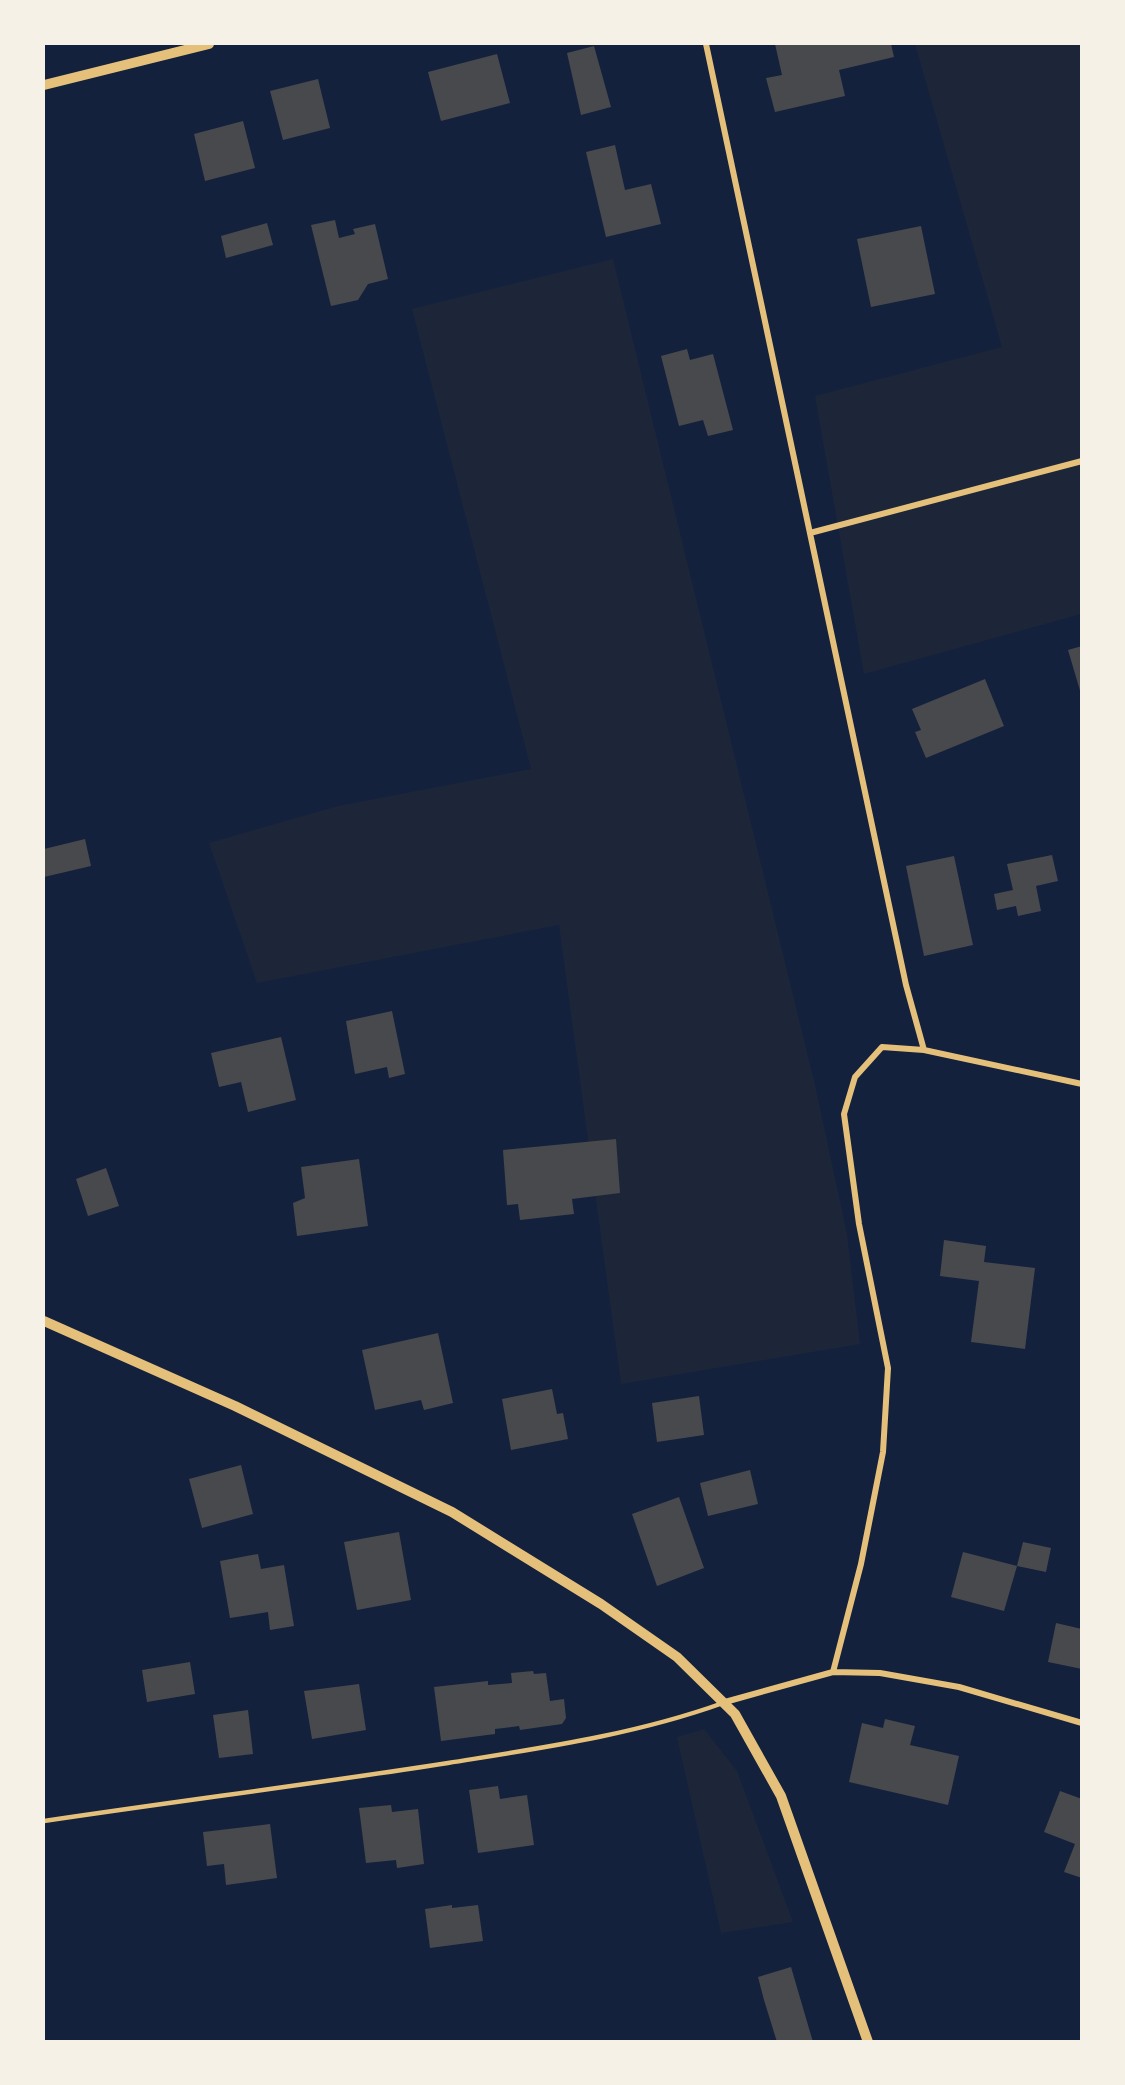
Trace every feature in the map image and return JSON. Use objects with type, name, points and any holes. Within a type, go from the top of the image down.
[{"type":"street","points":[[44,85],[209,44]]},
{"type":"street","points":[[706,44],[904,974],[924,1050]]},
{"type":"street","points":[[810,533],[1082,462]]},
{"type":"street","points":[[833,1672],[861,1564],[883,1452],[888,1368],[859,1224],[844,1114],[855,1077],[882,1047],[924,1050],[1082,1084]]},
{"type":"street","points":[[44,1320],[236,1406],[452,1512],[620,1617],[677,1657],[725,1702],[755,1746],[781,1796],[868,2042]]},
{"type":"street","points":[[725,1702],[833,1672],[880,1673],[959,1687],[1082,1723]]},
{"type":"lane","points":[[44,1821],[332,1781],[556,1746],[672,1721],[725,1702]]},
{"type":"shaded area","points":[[915,44],[1081,44],[1081,614],[864,674],[815,396],[1002,347]]},
{"type":"shaded area","points":[[613,259],[815,1085],[847,1234],[860,1344],[621,1384],[559,925],[257,983],[209,843],[338,806],[531,769],[412,309]]},
{"type":"shaded area","points":[[704,1729],[737,1771],[793,1922],[721,1933],[677,1737]]},
{"type":"building","points":[[775,44],[891,44],[894,57],[839,70],[845,96],[775,112],[766,78],[782,75]]},
{"type":"building","points":[[594,46],[611,107],[581,115],[567,53]]},
{"type":"building","points":[[497,54],[510,103],[441,121],[428,72]]},
{"type":"building","points":[[318,79],[330,128],[283,140],[270,91]]},
{"type":"building","points":[[243,121],[255,168],[205,181],[194,134]]},
{"type":"building","points":[[615,145],[625,190],[651,184],[661,224],[606,237],[586,152]]},
{"type":"building","points":[[335,220],[339,238],[355,234],[353,229],[375,224],[388,279],[368,284],[358,300],[331,306],[311,225]]},
{"type":"building","points":[[267,223],[273,245],[226,258],[221,236]]},
{"type":"building","points":[[921,226],[935,294],[871,307],[857,239]]},
{"type":"building","points":[[687,349],[690,360],[713,354],[733,430],[708,436],[703,420],[679,426],[661,356]]},
{"type":"building","points":[[1082,646],[1082,694],[1081,694],[1068,650]]},
{"type":"building","points":[[985,679],[1004,726],[926,758],[915,732],[921,730],[912,709]]},
{"type":"building","points":[[85,839],[91,866],[44,877],[44,849]]},
{"type":"building","points":[[1052,855],[1058,881],[1036,886],[1041,911],[1018,916],[1016,906],[997,910],[994,894],[1013,890],[1007,864]]},
{"type":"building","points":[[954,856],[973,945],[924,956],[906,866]]},
{"type":"building","points":[[392,1011],[405,1074],[389,1078],[387,1067],[355,1074],[346,1021]]},
{"type":"building","points":[[281,1037],[296,1100],[248,1112],[241,1082],[219,1087],[211,1053]]},
{"type":"building","points":[[616,1139],[620,1193],[572,1199],[574,1214],[520,1220],[518,1204],[507,1205],[503,1150]]},
{"type":"building","points":[[359,1159],[368,1226],[297,1236],[293,1203],[305,1198],[301,1167]]},
{"type":"building","points":[[106,1168],[119,1206],[88,1216],[76,1179]]},
{"type":"building","points":[[944,1240],[986,1246],[984,1262],[1035,1268],[1025,1349],[971,1342],[979,1281],[940,1276]]},
{"type":"building","points":[[438,1333],[453,1403],[424,1410],[421,1400],[375,1410],[362,1350]]},
{"type":"building","points":[[552,1389],[557,1414],[563,1413],[568,1439],[511,1450],[502,1399]]},
{"type":"building","points":[[699,1396],[704,1435],[657,1442],[652,1403]]},
{"type":"building","points":[[241,1465],[253,1514],[202,1528],[189,1479]]},
{"type":"building","points":[[750,1470],[758,1504],[708,1516],[700,1483]]},
{"type":"building","points":[[679,1497],[704,1568],[657,1586],[632,1514]]},
{"type":"building","points":[[399,1532],[411,1600],[357,1610],[344,1542]]},
{"type":"building","points":[[1023,1542],[1051,1548],[1046,1572],[1017,1566]]},
{"type":"building","points":[[963,1552],[1017,1566],[1004,1611],[951,1597]]},
{"type":"building","points":[[258,1554],[261,1569],[284,1565],[294,1626],[270,1630],[268,1612],[230,1618],[220,1561]]},
{"type":"building","points":[[1056,1623],[1082,1629],[1082,1669],[1048,1662]]},
{"type":"building","points":[[190,1662],[195,1694],[147,1702],[142,1670]]},
{"type":"building","points":[[533,1671],[534,1674],[546,1673],[550,1701],[564,1699],[566,1718],[562,1724],[520,1730],[519,1726],[495,1729],[495,1734],[441,1741],[434,1687],[488,1681],[488,1685],[512,1683],[511,1673]]},
{"type":"building","points":[[359,1684],[366,1730],[312,1739],[304,1691]]},
{"type":"building","points":[[248,1710],[253,1754],[219,1758],[213,1715]]},
{"type":"building","points":[[885,1719],[915,1726],[910,1745],[959,1756],[948,1805],[849,1782],[862,1723],[883,1728]]},
{"type":"building","points":[[498,1786],[500,1799],[527,1795],[534,1845],[478,1853],[469,1790]]},
{"type":"building","points":[[1060,1791],[1082,1799],[1082,1878],[1064,1872],[1075,1844],[1044,1832]]},
{"type":"building","points":[[391,1805],[392,1812],[418,1809],[424,1864],[397,1868],[396,1860],[366,1863],[359,1808]]},
{"type":"building","points":[[270,1824],[277,1878],[226,1885],[224,1864],[207,1866],[203,1832]]},
{"type":"building","points":[[452,1905],[452,1908],[478,1905],[483,1941],[430,1948],[425,1909]]},
{"type":"building","points":[[791,1967],[813,2042],[777,2042],[764,2000],[758,1977]]}]
